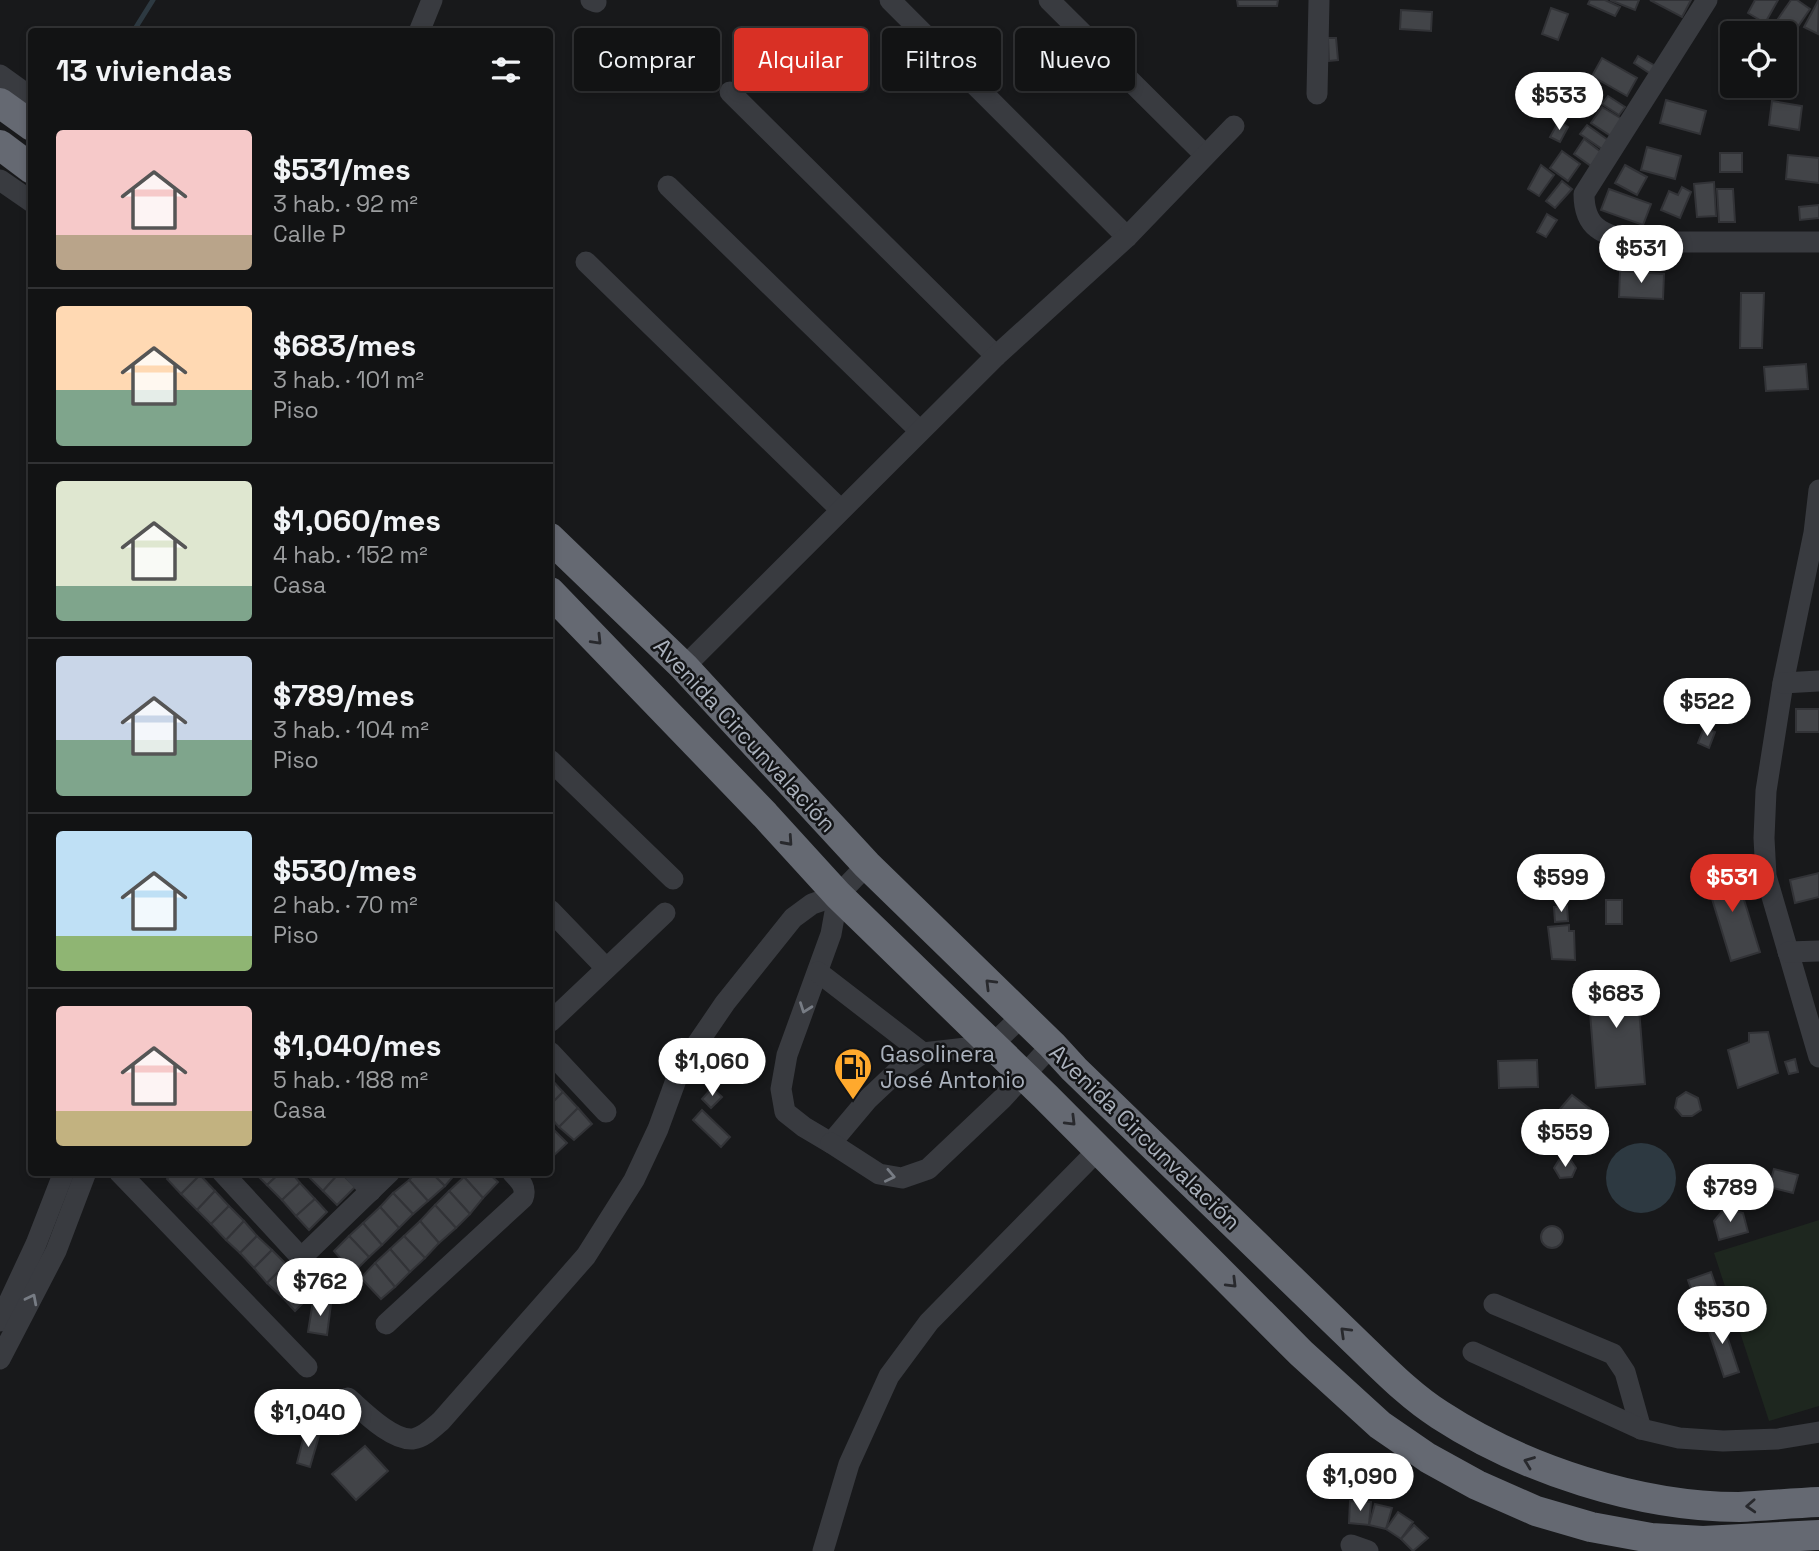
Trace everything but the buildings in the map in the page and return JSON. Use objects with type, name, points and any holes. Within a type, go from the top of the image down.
[{"type":"highway","points":[[0,103],[28,124]]},
{"type":"highway","points":[[0,145],[28,166]]},
{"type":"highway","name":"Avenida Circunvalación","points":[[553,541],[684,667],[867,865],[1404,1387],[1438,1414],[1525,1461],[1581,1481],[1636,1494],[1687,1503],[1738,1507],[1819,1502]]},
{"type":"highway","name":"Avenida Circunvalación","points":[[553,595],[765,815],[838,895],[1035,1085],[1301,1353],[1380,1425],[1428,1458],[1477,1485],[1609,1540],[1650,1545],[1819,1535]]},
{"type":"highway","points":[[765,815],[796,790]]},
{"type":"highway","points":[[894,950],[925,920]]},
{"type":"highway","points":[[1035,1085],[1074,1069]]},
{"type":"street","points":[[421,28],[432,0]]},
{"type":"street","points":[[890,0],[1127,237]]},
{"type":"street","points":[[1049,0],[1205,155]]},
{"type":"street","points":[[1317,94],[1319,0]]},
{"type":"street","points":[[1707,0],[1584,194],[1584,210],[1591,225],[1609,236],[1633,242],[1819,242]]},
{"type":"street","points":[[0,75],[28,95]]},
{"type":"street","points":[[730,92],[996,355]]},
{"type":"street","points":[[684,667],[996,355],[1127,237],[1234,126]]},
{"type":"street","points":[[0,180],[28,199]]},
{"type":"street","points":[[668,186],[920,431]]},
{"type":"street","points":[[586,262],[841,509]]},
{"type":"street","points":[[1819,490],[1817,533],[1783,683],[1766,791],[1764,838],[1766,876],[1819,1057]]},
{"type":"street","points":[[1783,683],[1819,681]]},
{"type":"street","points":[[553,763],[673,878]]},
{"type":"street","points":[[348,1398],[390,1433],[412,1439],[427,1433],[441,1421],[586,1255],[634,1180],[659,1129],[680,1069],[725,1003],[793,918],[812,904],[838,895],[867,865]]},
{"type":"street","points":[[838,895],[831,934],[787,1055],[781,1095],[785,1112],[804,1127],[879,1174],[902,1178],[928,1169],[1035,1085],[1052,1045]]},
{"type":"street","points":[[553,913],[605,967]]},
{"type":"street","points":[[553,1019],[665,913]]},
{"type":"street","points":[[1788,952],[1819,951]]},
{"type":"street","points":[[818,972],[923,1053]]},
{"type":"street","points":[[831,1143],[868,1099],[902,1067],[923,1053],[992,1045],[1022,1016]]},
{"type":"street","points":[[553,1055],[606,1112]]},
{"type":"street","points":[[823,1551],[849,1464],[889,1376],[929,1322],[1099,1149]]},
{"type":"street","points":[[0,1321],[37,1244],[62,1176]]},
{"type":"street","points":[[0,1359],[56,1251],[84,1176]]},
{"type":"street","points":[[123,1176],[307,1367]]},
{"type":"street","points":[[226,1176],[331,1290]]},
{"type":"street","points":[[357,1176],[370,1191]]},
{"type":"street","points":[[300,1259],[386,1176]]},
{"type":"street","points":[[386,1324],[523,1198],[523,1185],[515,1176]]},
{"type":"street","points":[[1494,1304],[1613,1354],[1625,1373],[1641,1429]]},
{"type":"street","points":[[1473,1352],[1641,1429],[1679,1438],[1723,1441],[1778,1439],[1819,1432]]},
{"type":"shaded area","points":[[1641,1143],[1666,1153],[1676,1178],[1666,1203],[1641,1213],[1616,1203],[1606,1178],[1616,1153]]},
{"type":"shaded area","points":[[1819,1220],[1819,1406],[1769,1421],[1714,1253]]},
{"type":"waterway","points":[[136,28],[153,0]]},
{"type":"place","name":"Gasolinera José Antonio","points":[[853,1101]]}]
